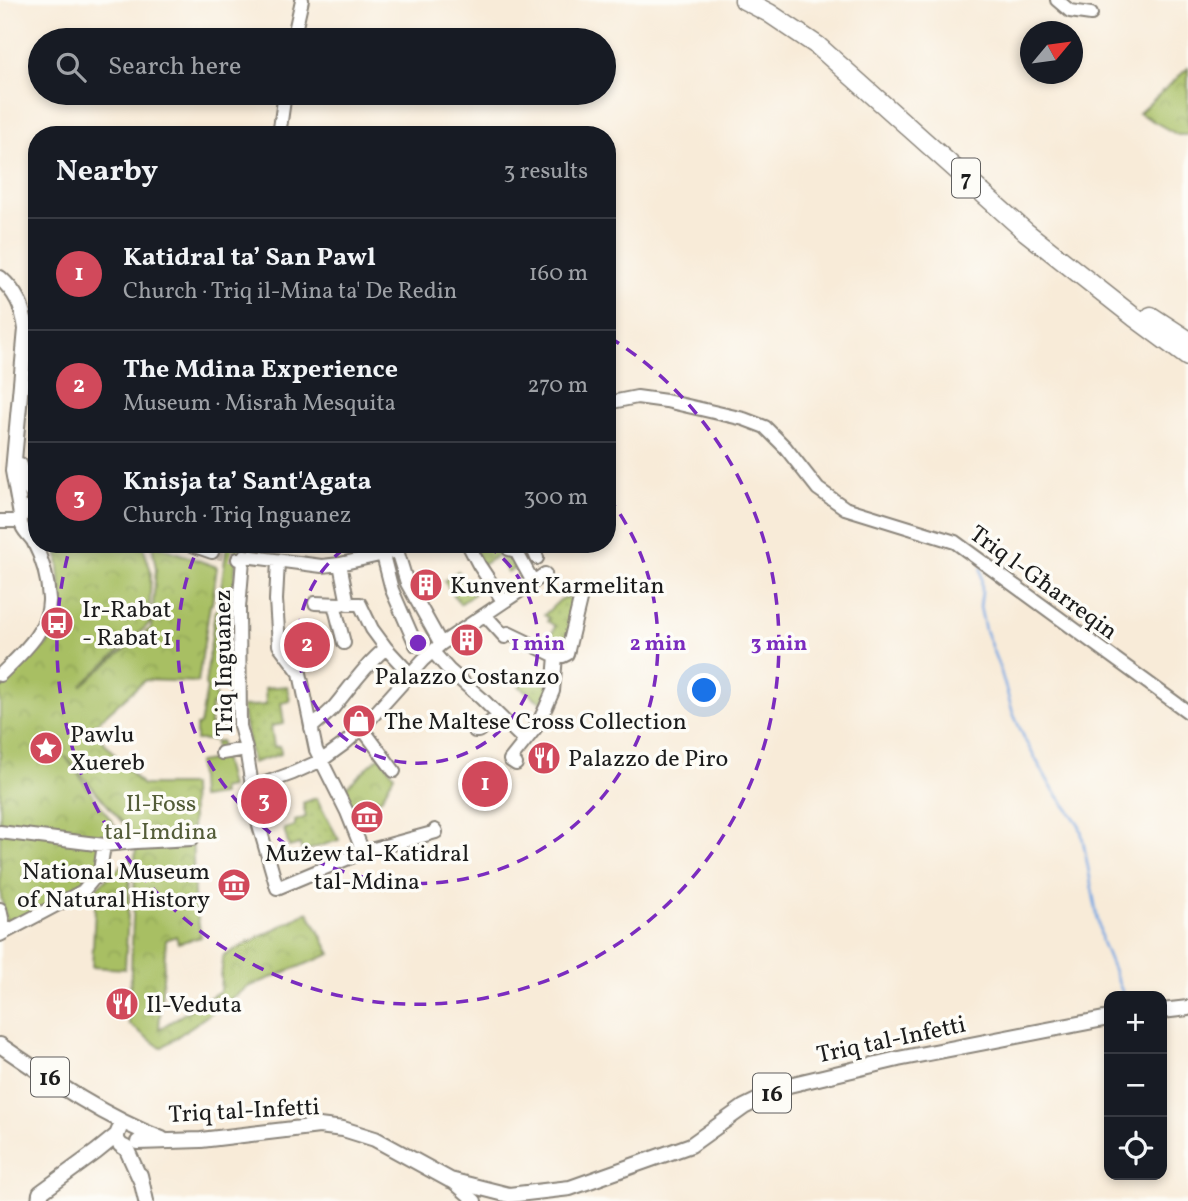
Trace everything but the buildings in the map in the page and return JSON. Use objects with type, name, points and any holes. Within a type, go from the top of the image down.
[{"type":"highway","name":"7","points":[[744,0],[769,13],[818,46],[1026,232],[1188,357]]},
{"type":"highway","name":"7","points":[[764,0],[822,38],[1029,221],[1140,309],[1188,340]]},
{"type":"main road","points":[[3,284],[18,299],[26,329],[13,471],[21,518]]},
{"type":"main road","points":[[16,447],[23,478],[28,487]]},
{"type":"main road","points":[[1167,1010],[1188,1008]]},
{"type":"main road","name":"Triq tal-Infetti","points":[[127,1138],[201,1140],[319,1126],[343,1129],[375,1139],[450,1180],[509,1195],[570,1188],[691,1145],[744,1107],[789,1085],[898,1059],[1104,1019]]},
{"type":"main road","name":"16","points":[[0,1045],[100,1109],[106,1123],[127,1138]]},
{"type":"main road","points":[[39,1201],[40,1193],[96,1152],[127,1138],[146,1201]]},
{"type":"street","points":[[295,28],[302,0]]},
{"type":"street","points":[[1057,0],[1070,11],[1091,14]]},
{"type":"street","points":[[280,126],[283,105]]},
{"type":"street","name":"Triq l-Għarreqin","points":[[616,401],[638,397],[666,401],[744,419],[765,427],[785,447],[818,489],[845,508],[954,542],[1188,712]]},
{"type":"street","points":[[28,508],[21,518],[23,529],[28,532]]},
{"type":"street","points":[[0,521],[21,518]]},
{"type":"street","points":[[0,675],[33,640],[46,619],[49,600],[39,553]]},
{"type":"street","points":[[44,568],[46,553]]},
{"type":"street","points":[[243,555],[322,566],[387,553]]},
{"type":"street","points":[[398,553],[427,651]]},
{"type":"street","points":[[473,553],[503,601]]},
{"type":"street","points":[[517,553],[533,582]]},
{"type":"street","points":[[535,553],[537,558]]},
{"type":"street","name":"Triq Inguanez","points":[[243,555],[239,608],[240,726],[260,832],[277,888],[363,852]]},
{"type":"street","points":[[383,555],[392,590],[427,651],[525,741]]},
{"type":"street","points":[[278,561],[276,600],[279,645],[300,673],[316,750],[363,852],[436,832],[435,830]]},
{"type":"street","points":[[340,564],[348,604]]},
{"type":"street","points":[[252,788],[322,760],[362,729],[427,651],[545,574]]},
{"type":"street","points":[[485,615],[505,637],[508,634],[556,656],[563,656],[566,654],[580,600]]},
{"type":"street","points":[[315,603],[360,604],[372,629],[410,674]]},
{"type":"street","points":[[334,604],[344,643]]},
{"type":"street","points":[[311,727],[332,710],[375,656],[386,648]]},
{"type":"street","points":[[516,764],[510,760],[537,726],[553,691],[556,656]]},
{"type":"street","points":[[475,731],[499,716]]},
{"type":"street","points":[[362,729],[394,771]]},
{"type":"street","points":[[222,753],[246,749]]},
{"type":"street","points":[[0,832],[104,845],[192,839]]},
{"type":"street","points":[[0,909],[2,933],[83,891],[100,871],[104,845]]},
{"type":"street","points":[[450,1180],[475,1201]]},
{"type":"green space","points":[[1188,68],[1188,135],[1178,135],[1139,113]]},
{"type":"green space","name":"Il-Foss tal-Imdina","points":[[58,553],[145,553],[151,571],[149,624],[81,686],[151,628],[156,569],[153,553],[177,553],[217,567],[198,682],[145,680],[91,728],[142,785],[191,785],[194,896],[201,937],[178,943],[176,936],[166,940],[159,1029],[220,991],[223,956],[308,912],[331,954],[248,987],[161,1048],[129,1024],[136,838],[65,756],[121,834],[81,887],[7,928],[0,891],[0,690],[35,653],[47,645],[62,603]]},
{"type":"green space","points":[[226,553],[238,553],[232,622],[226,621],[215,692],[216,701],[222,701],[222,704],[211,705],[210,725],[217,725],[216,714],[222,714],[221,732],[214,732],[213,740],[196,740],[196,726],[200,725],[207,688],[205,685],[215,611],[218,609]]},
{"type":"green space","points":[[476,553],[508,553],[515,569],[507,572],[499,555],[482,565]]},
{"type":"green space","points":[[458,571],[474,594],[460,604],[444,581]]},
{"type":"green space","points":[[566,597],[577,603],[567,642],[551,636],[555,626],[547,621],[549,618],[544,615]]},
{"type":"green space","points":[[530,672],[551,687],[542,703],[519,686]]},
{"type":"green space","points":[[287,686],[290,701],[281,703],[284,724],[271,726],[274,747],[280,746],[281,754],[252,763],[242,707],[266,705],[265,688]]},
{"type":"green space","points":[[221,741],[230,787],[221,789],[222,795],[200,798],[198,762],[217,759],[215,742]]},
{"type":"green space","points":[[380,756],[394,775],[381,799],[348,811],[340,793]]},
{"type":"green space","points":[[316,798],[339,840],[302,852],[300,844],[289,847],[284,829],[295,826],[295,821],[306,817],[303,803]]},
{"type":"green space","points":[[131,858],[125,969],[92,967],[96,888]]},
{"type":"waterway","points":[[981,568],[980,607],[985,630],[1013,713],[1026,742],[1052,788],[1081,830],[1102,942],[1122,991]]},
{"type":"tunnel","points":[[216,553],[238,558]]},
{"type":"place","name":"Kunvent Karmelitan","points":[[426,585]]},
{"type":"place","name":"Ir-Rabat - Rabat 1","points":[[57,623]]},
{"type":"place","name":"Palazzo Costanzo","points":[[467,640]]},
{"type":"place","name":"The Mdina Experience","points":[[307,645]]},
{"type":"place","name":"The Maltese Cross Collection","points":[[359,721]]},
{"type":"place","name":"Pawlu Xuereb","points":[[46,748]]},
{"type":"place","name":"Palazzo de Piro","points":[[544,758]]},
{"type":"place","name":"Katidral ta’ San Pawl","points":[[485,784]]},
{"type":"place","name":"Knisja ta’ Sant'Agata","points":[[264,801]]},
{"type":"place","name":"Mużew tal-Katidral tal-Mdina","points":[[367,817]]},
{"type":"place","name":"National Museum of Natural History","points":[[234,885]]},
{"type":"place","name":"Il-Veduta","points":[[122,1004]]}]
